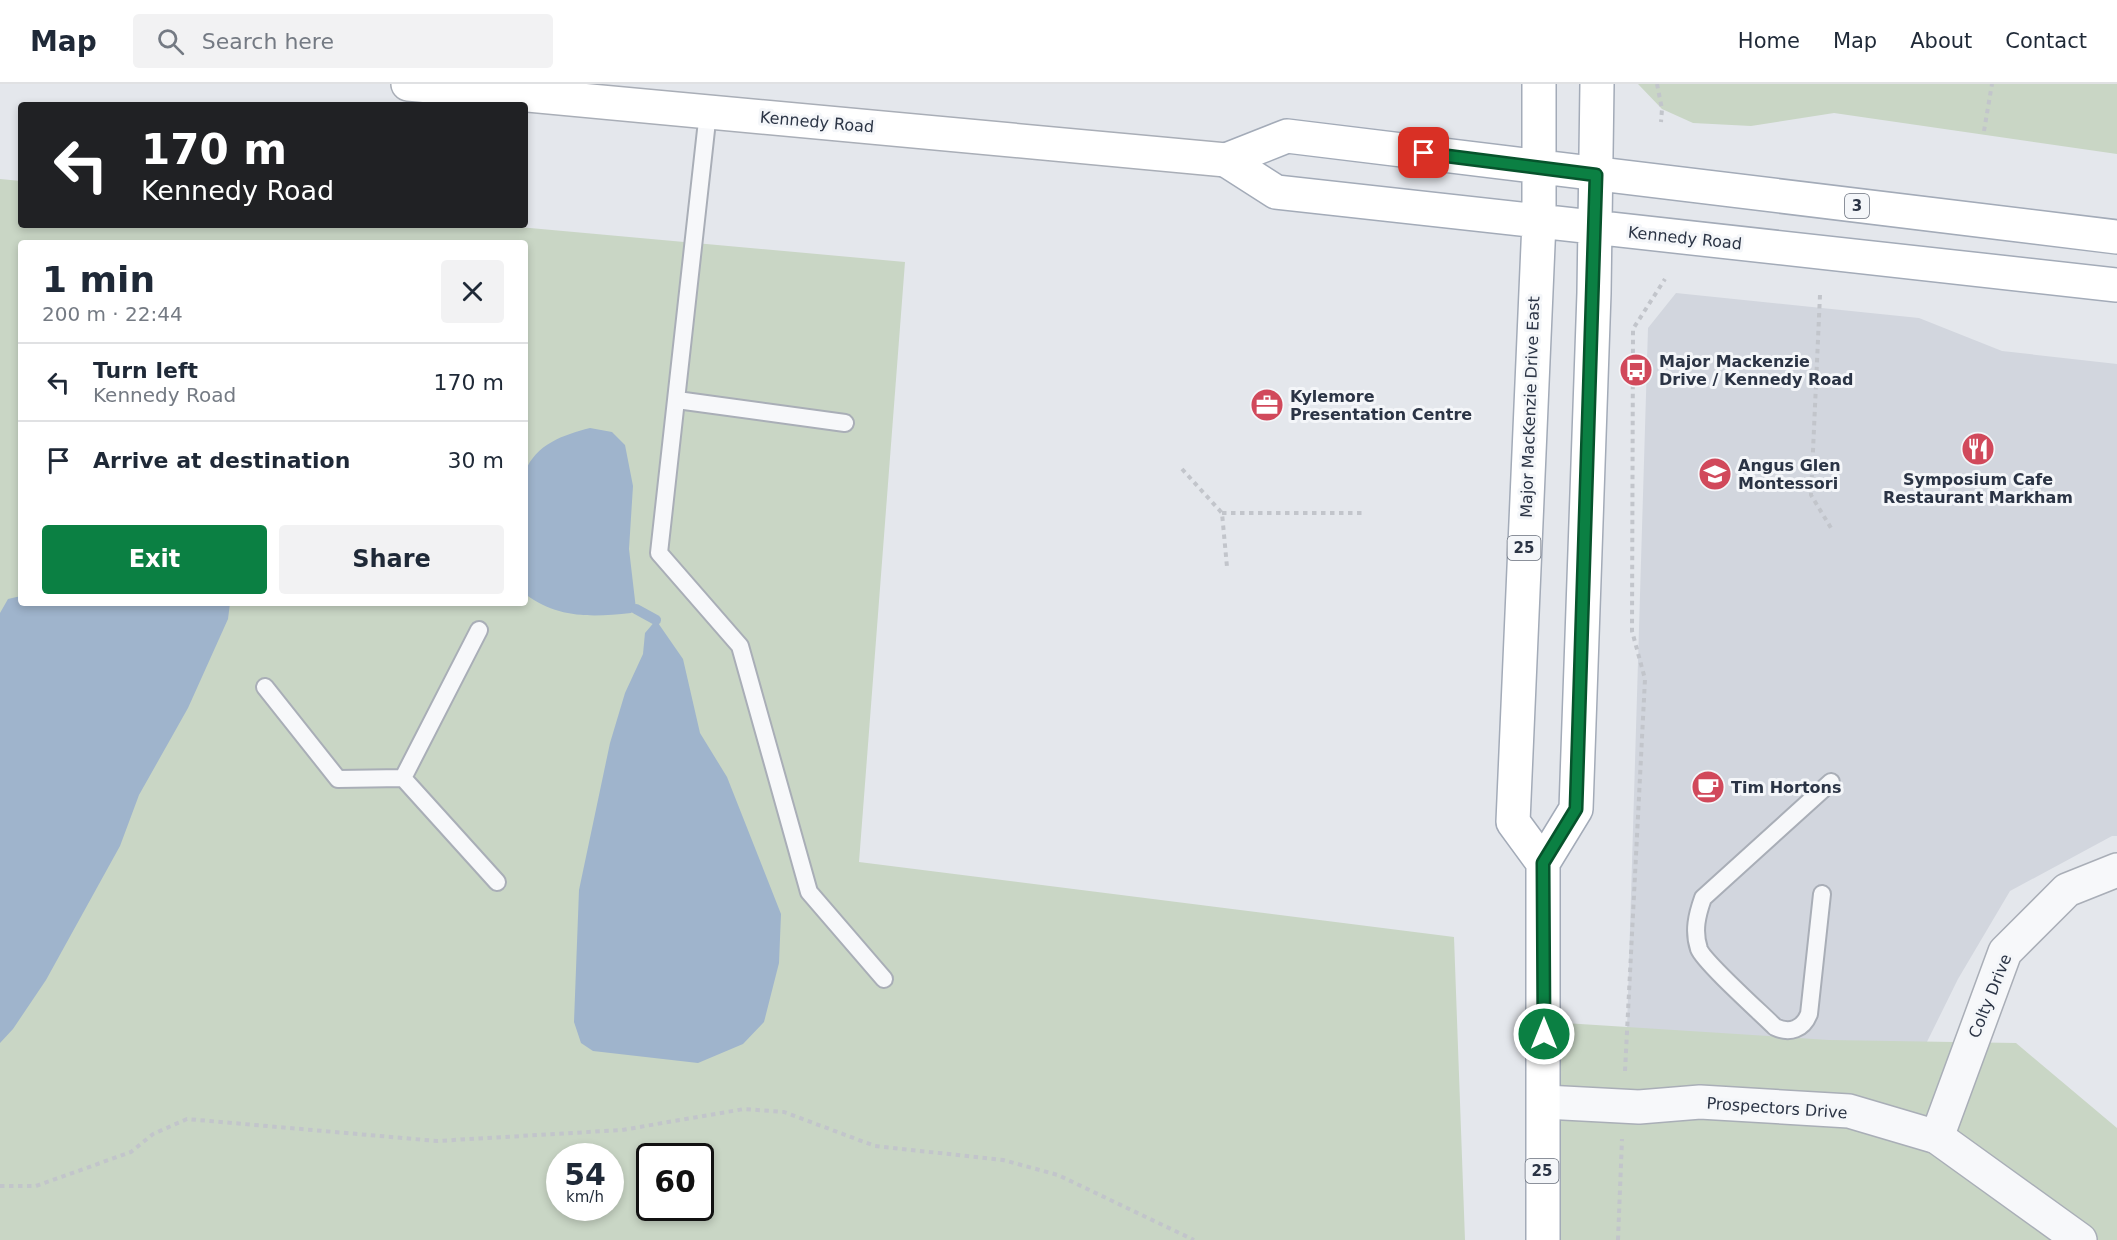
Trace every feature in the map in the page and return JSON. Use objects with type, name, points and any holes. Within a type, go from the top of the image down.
[{"type":"main road","name":"Kennedy Road","points":[[408,84],[1226,160],[1287,136],[2117,237]]},
{"type":"main road","name":"Major MacKenzie Drive East","points":[[1539,84],[1539,222],[1513,822],[1543,863]]},
{"type":"main road","points":[[1543,863],[1576,809],[1596,229],[1597,84]]},
{"type":"main road","name":"Kennedy Road","points":[[1226,160],[1276,192],[2117,285]]},
{"type":"main road","name":"25","points":[[1543,863],[1545,1102],[1543,1240]]},
{"type":"street","name":"Colty Drive","points":[[1937,1137],[2005,952],[2067,890],[2117,870]]},
{"type":"street","name":"Prospectors Drive","points":[[1545,1102],[1624,1106],[1700,1102],[1850,1111],[1937,1137],[2080,1240]]},
{"type":"lane","points":[[708,112],[659,553],[740,646],[809,892],[884,979]]},
{"type":"lane","points":[[676,400],[845,423]]},
{"type":"lane","points":[[403,778],[479,630]]},
{"type":"lane","points":[[265,687],[338,779],[403,778],[497,882]]},
{"type":"lane","points":[[1822,894],[1809,1014],[1802,1026],[1788,1031],[1781,1030],[1775,1027],[1700,951],[1696,934],[1697,915],[1703,898],[1831,782]]},
{"type":"path","points":[[1657,84],[1662,109],[1661,122]]},
{"type":"path","points":[[1984,131],[1992,84]]},
{"type":"path","points":[[1618,1240],[1645,679],[1632,631],[1633,329],[1665,279]]},
{"type":"path","points":[[1820,295],[1811,495],[1830,528]]},
{"type":"path","points":[[1182,469],[1222,513],[1227,567]]},
{"type":"path","points":[[1222,513],[1362,513]]},
{"type":"path","points":[[0,1186],[36,1186],[131,1152],[153,1134],[187,1119],[437,1141],[622,1130],[744,1109],[784,1113],[875,1146],[1003,1160],[1058,1175],[1194,1240]]},
{"type":"shaded area","points":[[1676,293],[1919,318],[2002,351],[2117,364],[2117,836],[2112,836],[2010,891],[1958,979],[1919,1058],[1627,1029],[1648,328]]},
{"type":"green space","points":[[1638,84],[2117,84],[2117,154],[1834,113],[1751,126],[1693,123],[1662,109]]},
{"type":"green space","points":[[0,179],[18,181],[18,228],[528,228],[905,262],[859,862],[1454,937],[1465,1240],[0,1240]]},
{"type":"green space","points":[[1533,1021],[1829,1040],[2016,1043],[2117,1128],[2117,1240],[1534,1240]]},
{"type":"water","points":[[590,428],[612,432],[625,445],[633,486],[629,549],[636,609],[631,613],[589,615],[563,612],[550,608],[528,596],[528,466],[543,448],[570,434]]},
{"type":"water","points":[[18,597],[18,606],[230,606],[228,619],[188,708],[139,795],[120,846],[46,980],[13,1029],[0,1043],[0,613],[8,599]]},
{"type":"water","points":[[656,620],[683,659],[700,733],[727,777],[781,914],[779,963],[764,1022],[743,1044],[698,1063],[593,1051],[581,1043],[574,1022],[579,890],[610,743],[625,693],[643,654],[645,633]]},
{"type":"waterway","points":[[636,609],[656,620]]},
{"type":"place","name":"Major Mackenzie Drive / Kennedy Road","points":[[1636,370]]},
{"type":"place","name":"Kylemore Presentation Centre","points":[[1267,405]]},
{"type":"place","name":"Symposium Cafe Restaurant Markham","points":[[1978,449]]},
{"type":"place","name":"Angus Glen Montessori","points":[[1715,474]]},
{"type":"place","name":"Tim Hortons","points":[[1708,787]]},
{"type":"route","points":[[1424,153],[1596,175],[1576,809],[1543,863],[1544,1034]]}]
